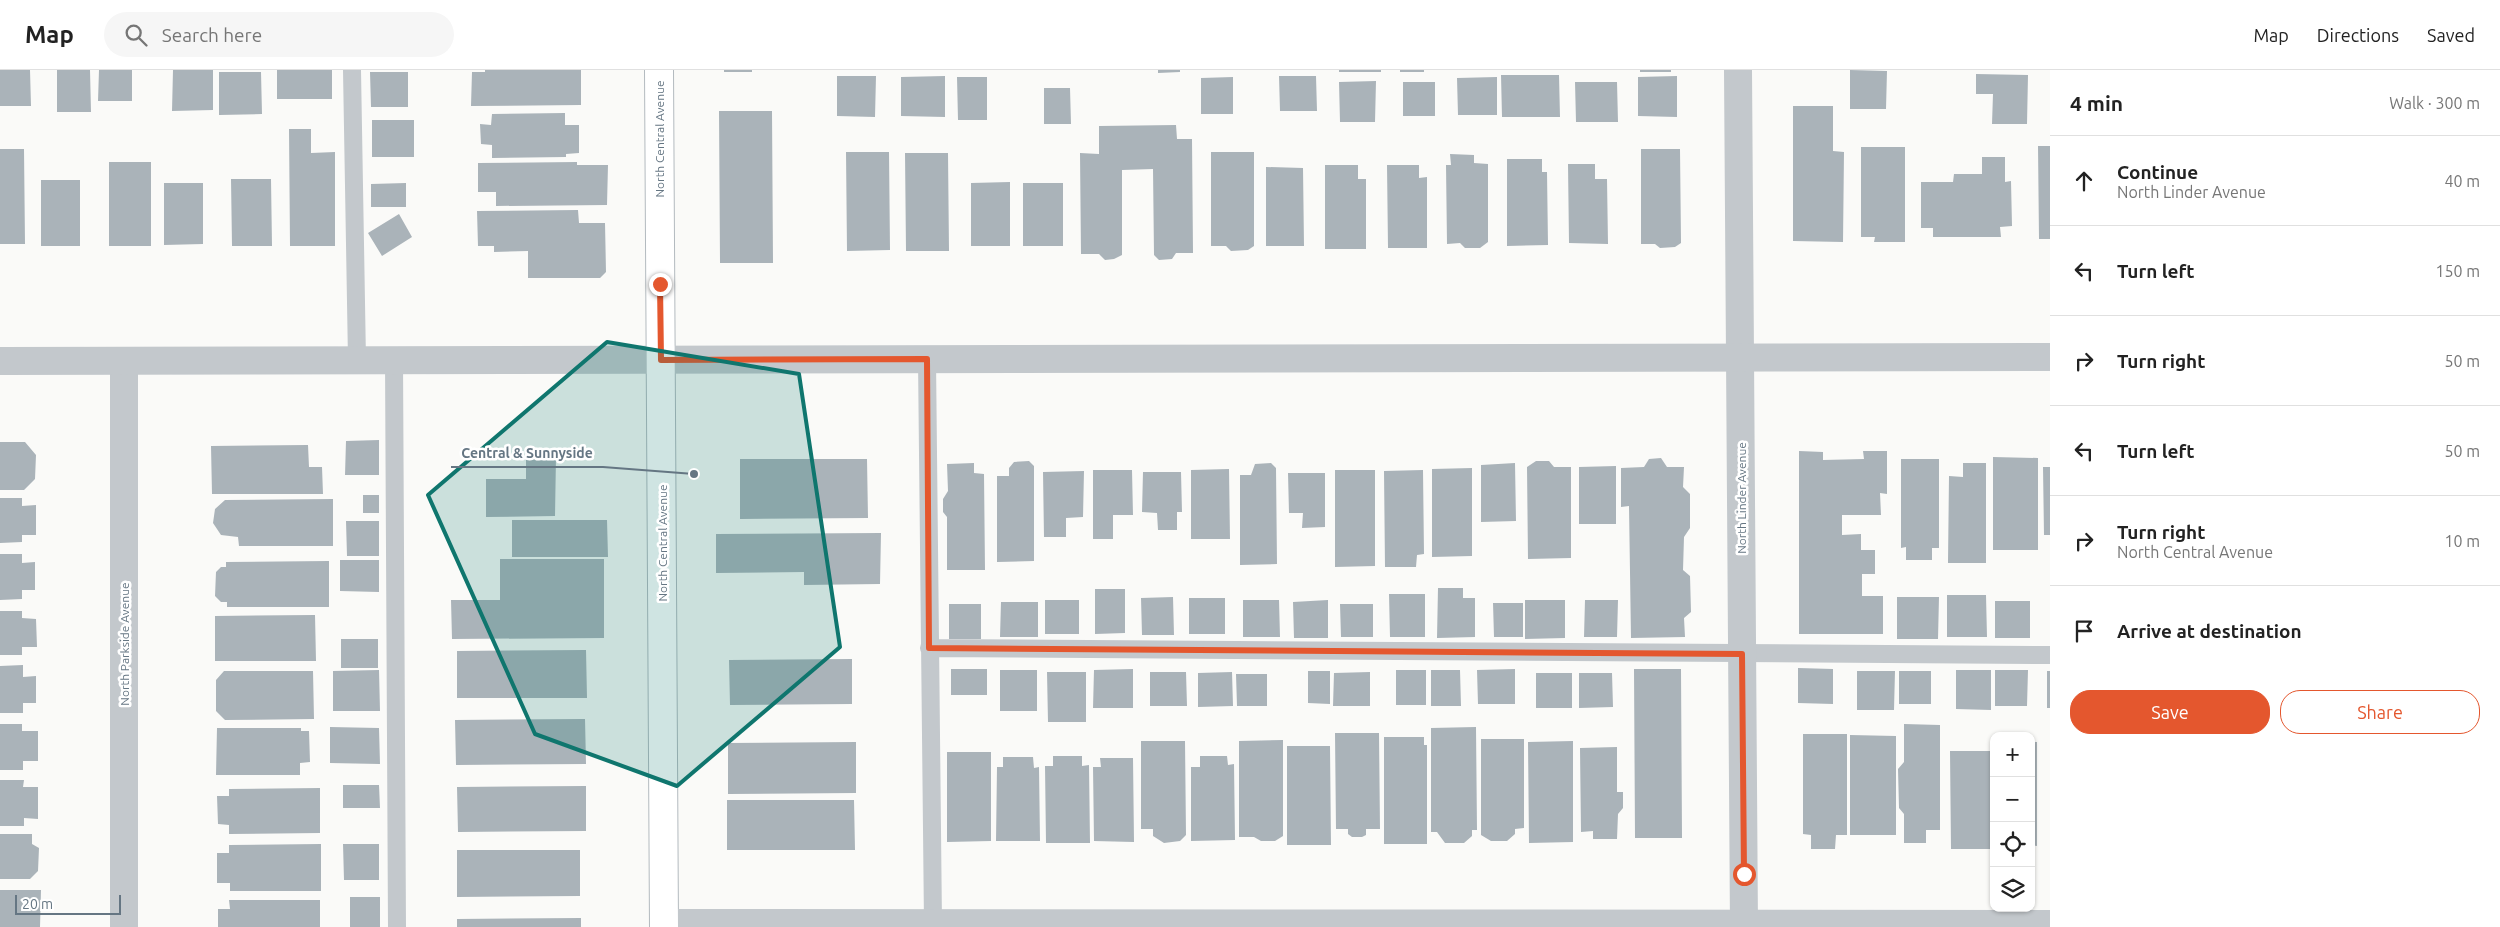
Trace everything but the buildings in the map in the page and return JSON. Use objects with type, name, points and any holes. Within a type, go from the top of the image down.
[{"type":"main road","name":"North Central Avenue","points":[[659,70],[664,925]]},
{"type":"street","name":"North Linder Avenue","points":[[1738,70],[1744,925]]},
{"type":"street","points":[[0,361],[2050,357]]},
{"type":"street","name":"North Parkside Avenue","points":[[124,361],[124,927]]},
{"type":"street","points":[[664,925],[2050,924]]},
{"type":"lane","points":[[352,70],[357,360]]},
{"type":"lane","points":[[925,925],[929,648],[927,359]]},
{"type":"lane","points":[[394,360],[397,927]]},
{"type":"lane","points":[[929,648],[2050,655]]},
{"type":"highlighted area","points":[[607,342],[799,374],[840,647],[677,786],[535,734],[428,495]]},
{"type":"place","name":"Central & Sunnyside","points":[[694,474]]},
{"type":"route","points":[[660,284],[661,360],[927,359],[929,648],[1742,654],[1744,874]]}]
